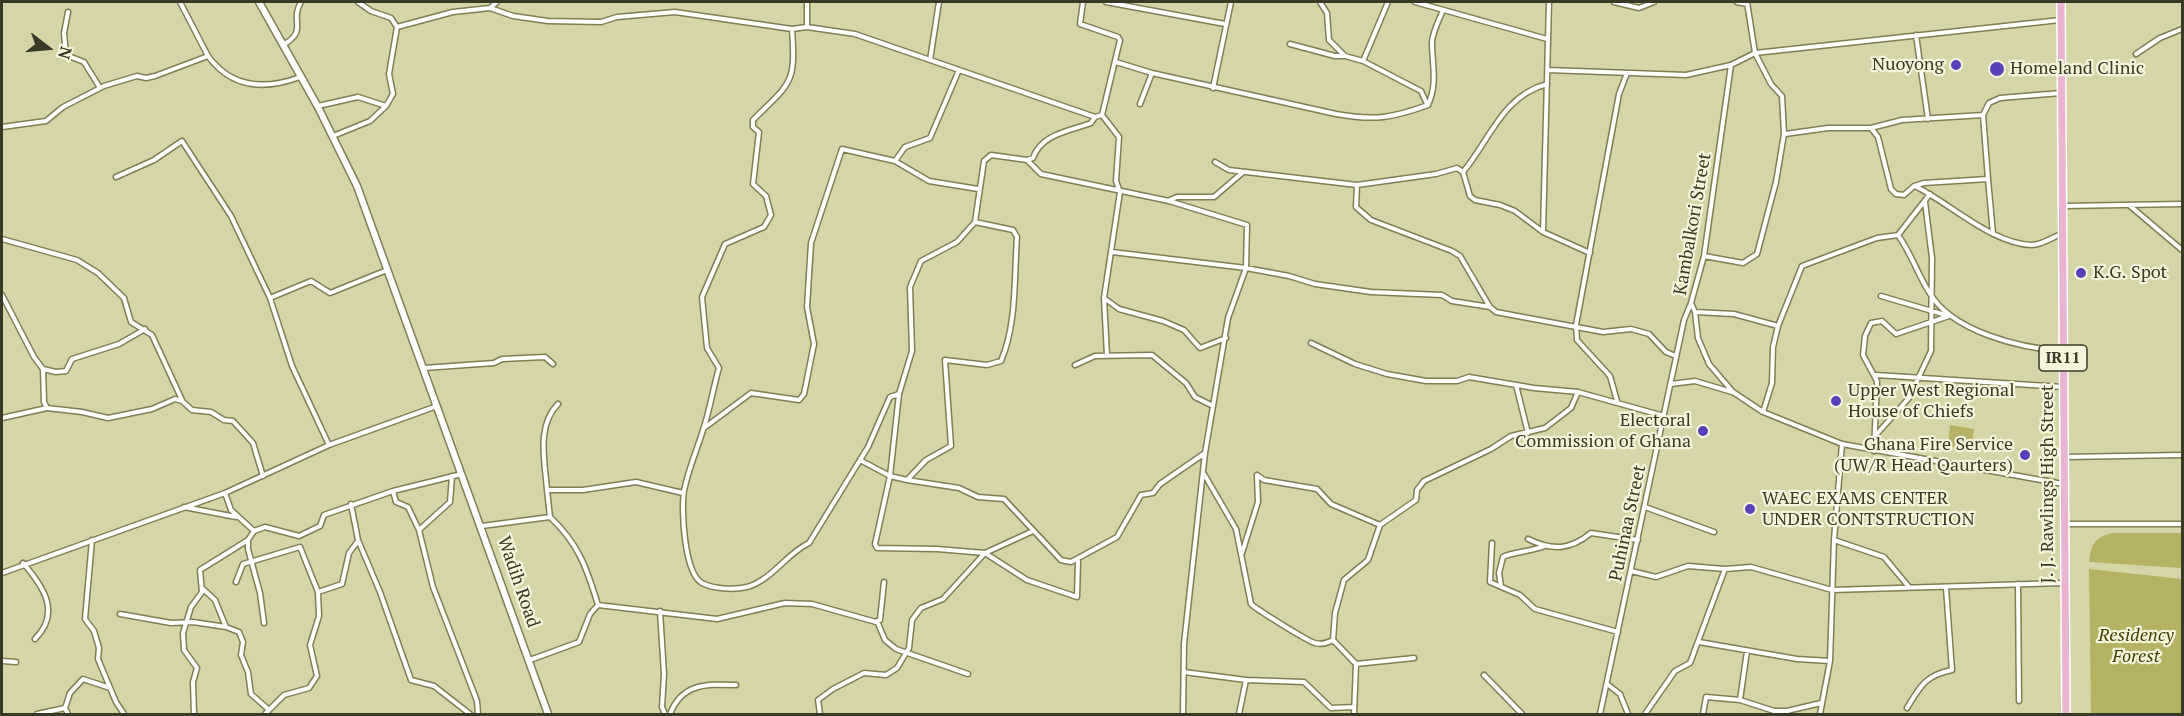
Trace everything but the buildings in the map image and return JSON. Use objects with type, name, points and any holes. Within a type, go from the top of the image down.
[{"type":"main road","name":"J. J. Rawlings High Street","points":[[2061,2],[2066,714]]},
{"type":"street","points":[[180,2],[208,56],[226,73],[259,86],[277,85],[301,76]]},
{"type":"street","name":"Wadih Road","points":[[259,2],[318,107],[357,186],[549,714]]},
{"type":"street","points":[[282,46],[295,38],[299,30],[296,12],[301,2]]},
{"type":"street","points":[[332,136],[370,121],[386,106],[393,94],[389,74],[397,27],[391,18],[371,11],[358,2]]},
{"type":"street","points":[[490,8],[497,2]]},
{"type":"street","points":[[807,2],[807,27]]},
{"type":"street","points":[[930,60],[939,2]]},
{"type":"street","points":[[1083,2],[1080,24],[1118,37],[1116,62],[1102,116]]},
{"type":"street","points":[[1106,2],[1225,24]]},
{"type":"street","points":[[1213,88],[1231,2]]},
{"type":"street","points":[[1320,2],[1327,13],[1329,40],[1345,56]]},
{"type":"street","points":[[1363,61],[1388,2]]},
{"type":"street","points":[[1415,2],[1548,39]]},
{"type":"street","points":[[1543,232],[1549,2]]},
{"type":"street","points":[[1614,2],[1639,8],[1654,2]]},
{"type":"street","points":[[1704,256],[1743,263],[1757,254],[1776,182],[1784,134],[1782,96],[1772,84],[1755,53],[1747,3],[1737,2]]},
{"type":"street","points":[[397,27],[453,12],[490,8],[513,16],[548,21],[600,22],[617,17],[675,12],[792,29],[807,27],[855,34],[1095,117],[1102,116]]},
{"type":"street","points":[[1428,105],[1435,81],[1432,40],[1443,10]]},
{"type":"street","points":[[68,12],[64,33],[66,55],[84,62],[100,88]]},
{"type":"street","points":[[1548,70],[1686,75],[1731,65],[1755,53],[2061,20]]},
{"type":"street","points":[[792,29],[792,76],[788,85],[753,120],[753,127],[759,132],[753,184],[766,196],[771,215],[764,227],[725,244],[704,291],[707,348],[719,368],[704,428],[683,493],[684,532],[692,572],[701,582],[730,589],[757,584],[788,561],[801,546],[809,543],[860,460],[890,397],[899,394]]},
{"type":"street","points":[[2136,54],[2160,38],[2182,29]]},
{"type":"street","points":[[1916,35],[1928,120]]},
{"type":"street","points":[[1290,44],[1335,57],[1345,56],[1363,61],[1421,91],[1428,105]]},
{"type":"street","points":[[2,127],[46,121],[63,107],[100,88],[137,76],[146,78],[154,76],[208,56]]},
{"type":"street","points":[[1116,62],[1152,74],[1367,120],[1393,118],[1428,105]]},
{"type":"street","name":"Kambalkori Street","points":[[1731,65],[1704,256],[1691,303],[1695,312],[1698,338],[1709,364],[1733,392],[1763,412],[1842,444],[2063,484]]},
{"type":"street","points":[[895,161],[905,147],[930,138],[959,70]]},
{"type":"street","points":[[1140,104],[1152,74]]},
{"type":"street","points":[[1617,402],[1610,376],[1577,340],[1576,325],[1619,94],[1627,74]]},
{"type":"street","points":[[1547,84],[1524,93],[1509,111],[1494,122],[1463,172],[1470,196],[1475,200],[1500,205],[1515,211],[1543,232],[1590,253]]},
{"type":"street","points":[[1993,234],[1983,115],[1989,103],[2000,98],[2062,93]]},
{"type":"street","points":[[318,107],[358,96],[386,106]]},
{"type":"street","points":[[1784,134],[1828,128],[1871,128],[1902,120],[1983,115]]},
{"type":"street","points":[[1102,116],[1113,126],[1119,137],[1116,181],[1120,192],[1104,298],[1107,355]]},
{"type":"street","points":[[1078,561],[1077,597],[1027,580],[986,553],[878,548],[875,544],[890,476],[899,394],[912,351],[910,287],[921,261],[957,242],[975,222],[978,189],[984,161],[991,155],[1026,160],[1033,158],[1036,148],[1048,138],[1091,123],[1095,117]]},
{"type":"street","points":[[1871,128],[1878,137],[1891,189],[1896,194],[1905,195],[1914,186],[1988,179]]},
{"type":"street","points":[[116,177],[154,160],[182,141],[231,216],[270,298],[292,366],[329,445]]},
{"type":"street","points":[[704,428],[751,393],[799,400],[804,394],[814,344],[807,307],[811,243],[842,149],[895,161],[929,181],[978,189]]},
{"type":"street","points":[[1026,160],[1041,174],[1168,201],[1247,225],[1246,268],[1228,318],[1227,338],[1205,453],[1184,644],[1183,714]]},
{"type":"street","points":[[1215,162],[1229,170],[1357,185],[1436,174],[1450,168],[1463,172]]},
{"type":"street","points":[[1168,201],[1177,197],[1214,197],[1232,184],[1242,172]]},
{"type":"street","points":[[1357,185],[1356,207],[1371,220],[1452,250],[1460,256],[1490,307],[1496,312],[1604,332],[1631,329],[1649,334],[1666,352],[1676,356]]},
{"type":"street","points":[[1914,186],[1993,234],[2033,245],[2063,233]]},
{"type":"street","points":[[1763,412],[1772,383],[1773,347],[1778,326],[1802,266],[1877,238],[1898,235],[1930,194]]},
{"type":"street","points":[[1874,436],[1885,428],[1909,399],[1922,376],[1931,351],[1934,298],[1925,201]]},
{"type":"street","points":[[2062,206],[2182,204]]},
{"type":"street","points":[[2128,205],[2182,250]]},
{"type":"street","points":[[907,480],[926,460],[951,446],[945,360],[987,365],[1001,361],[1006,350],[1017,237],[1013,230],[975,222]]},
{"type":"street","points":[[1898,235],[1934,298],[1949,316]]},
{"type":"street","points":[[2,239],[77,260],[98,273],[124,298],[131,322],[145,329],[157,343],[182,400],[192,410],[211,412],[224,420],[233,421],[253,443],[263,476]]},
{"type":"street","points":[[1112,252],[1246,268],[1289,276],[1315,284],[1371,292],[1442,295],[1452,302],[1490,307]]},
{"type":"street","points":[[270,298],[311,281],[330,293],[387,270]]},
{"type":"street","points":[[2,295],[34,357],[43,369],[44,402],[47,408]]},
{"type":"street","points":[[1881,296],[1949,316],[1986,335],[2037,349],[2063,351]]},
{"type":"street","points":[[1104,298],[1119,309],[1163,321],[1184,330],[1200,348],[1227,338]]},
{"type":"street","name":"Puhinaa Street","points":[[1600,714],[1676,356],[1684,320],[1691,303]]},
{"type":"street","points":[[1695,312],[1734,315],[1778,326]]},
{"type":"street","points":[[1874,451],[1876,375],[1867,365],[1863,355],[1865,336],[1871,323],[1882,321],[1896,334],[1949,316]]},
{"type":"street","points":[[43,369],[56,372],[66,371],[72,359],[119,344],[145,329]]},
{"type":"street","points":[[1311,343],[1354,364],[1387,374],[1426,381],[1457,381],[1469,377],[1578,392],[1664,416]]},
{"type":"street","points":[[1075,365],[1095,356],[1152,355],[1186,383],[1195,397],[1214,406]]},
{"type":"street","points":[[424,368],[494,363],[502,358],[544,357],[553,364]]},
{"type":"street","points":[[1876,375],[1922,376],[2063,387]]},
{"type":"street","points":[[1671,384],[1695,381],[1733,392]]},
{"type":"street","points":[[1516,385],[1528,434]]},
{"type":"street","points":[[1354,714],[1356,664],[1333,640],[1335,613],[1344,580],[1368,560],[1380,525],[1416,500],[1417,490],[1424,481],[1491,449],[1511,436],[1528,434],[1545,428],[1570,408],[1578,392]]},
{"type":"street","points":[[2,418],[47,408],[108,418],[152,409],[175,399],[182,400]]},
{"type":"street","points":[[558,404],[549,413],[544,434],[550,517],[582,556],[598,605]]},
{"type":"street","points":[[3,571],[225,493],[329,445],[438,406]]},
{"type":"street","points":[[1820,714],[1830,661],[1834,540],[1842,444]]},
{"type":"street","points":[[860,460],[890,476],[959,488],[978,497],[1004,499],[1061,560],[1078,561],[1118,537],[1141,495],[1153,493],[1160,484],[1205,453]]},
{"type":"street","points":[[2063,457],[2182,455]]},
{"type":"street","points":[[194,714],[193,682],[197,668],[182,645],[184,622],[191,607],[201,596],[200,570],[248,540],[254,531],[265,527],[299,536],[320,526],[324,515],[351,504],[463,473]]},
{"type":"street","points":[[1204,474],[1236,529],[1251,604],[1259,612],[1295,630],[1312,643],[1323,644],[1333,640]]},
{"type":"street","points":[[419,530],[450,502],[452,476]]},
{"type":"street","points":[[1241,554],[1247,542],[1258,502],[1257,476],[1264,480],[1317,489],[1331,504],[1380,525]]},
{"type":"street","points":[[547,490],[583,490],[636,482],[683,493]]},
{"type":"street","points":[[393,491],[396,502],[408,507],[419,530],[433,587],[477,701],[478,714]]},
{"type":"street","points":[[225,493],[237,517],[254,531]]},
{"type":"street","points":[[351,504],[358,540],[380,592],[411,680],[434,686],[470,714]]},
{"type":"street","points":[[184,507],[237,517]]},
{"type":"street","points":[[1645,507],[1714,532]]},
{"type":"street","points":[[482,526],[550,517]]},
{"type":"street","points":[[2063,524],[2182,524]]},
{"type":"street","points":[[820,714],[818,700],[833,689],[864,673],[886,675],[897,668],[909,648],[912,620],[921,608],[943,599],[986,553],[1033,531]]},
{"type":"street","points":[[1528,539],[1545,546],[1567,548],[1592,533],[1638,540]]},
{"type":"street","points":[[120,614],[171,623],[184,622],[226,627],[239,632],[242,637],[241,655],[248,672],[251,694],[266,712],[284,695],[309,688],[317,676],[310,645],[319,616],[318,592],[300,547],[299,536]]},
{"type":"street","points":[[92,539],[85,619],[97,640],[98,659],[124,714]]},
{"type":"street","points":[[248,540],[264,623]]},
{"type":"street","points":[[318,592],[342,584],[349,553],[358,540]]},
{"type":"street","points":[[1834,540],[1884,557],[1909,588]]},
{"type":"street","points":[[1492,543],[1490,582],[1520,595],[1535,609],[1618,633]]},
{"type":"street","points":[[1502,586],[1499,573],[1503,557],[1545,546]]},
{"type":"street","points":[[236,582],[243,564],[300,547]]},
{"type":"street","points":[[23,563],[41,586],[49,604],[46,625],[35,639]]},
{"type":"street","points":[[1631,571],[1656,577],[1688,566],[1725,569],[1751,567],[1832,590],[2064,583]]},
{"type":"street","points":[[1645,714],[1675,671],[1690,663],[1700,642],[1725,569]]},
{"type":"street","points":[[877,621],[880,620],[884,582]]},
{"type":"street","points":[[2018,584],[2019,701]]},
{"type":"street","points":[[202,588],[215,600],[226,627]]},
{"type":"street","points":[[1907,708],[1925,681],[1931,676],[1952,670],[1946,588]]},
{"type":"street","points":[[598,605],[717,619],[785,603],[812,604],[877,621]]},
{"type":"street","points":[[530,660],[579,642],[590,614],[598,605]]},
{"type":"street","points":[[660,611],[664,674],[662,707],[668,714],[678,699],[693,687],[702,684],[736,685]]},
{"type":"street","points":[[877,621],[885,640],[905,653],[968,674]]},
{"type":"street","points":[[1700,642],[1811,661],[1830,661]]},
{"type":"street","points":[[1740,700],[1747,651]]},
{"type":"street","points":[[1356,664],[1414,658]]},
{"type":"street","points":[[2,661],[16,662]]},
{"type":"street","points":[[1184,672],[1246,680],[1304,682],[1331,708],[1354,707]]},
{"type":"street","points":[[1484,675],[1522,714]]},
{"type":"street","points":[[68,714],[65,708],[70,693],[83,679],[110,688]]},
{"type":"street","points":[[1239,714],[1246,680]]},
{"type":"street","points":[[1607,684],[1620,694],[1628,714]]},
{"type":"street","points":[[1703,714],[1706,697],[1740,700],[1787,713],[1821,703]]},
{"type":"street","points":[[38,714],[65,708]]},
{"type":"green space","points":[[1950,425],[1974,429],[1971,450],[1948,446]]},
{"type":"green space","points":[[2113,533],[2182,533],[2182,568],[2089,562],[2095,542]]},
{"type":"green space","name":"Residency Forest","points":[[2089,569],[2182,579],[2182,714],[2091,714]]},
{"type":"place","name":"Nuoyong","points":[[1956,65]]},
{"type":"place","name":"Homeland Clinic","points":[[1997,69]]},
{"type":"place","name":"K.G. Spot","points":[[2081,273]]},
{"type":"place","name":"Upper West Regional House of Chiefs","points":[[1836,401]]},
{"type":"place","name":"Electoral Commission of Ghana","points":[[1703,431]]},
{"type":"place","name":"Ghana Fire Service (UW/R Head Qaurters)","points":[[2025,455]]},
{"type":"place","name":"WAEC EXAMS CENTER UNDER CONTSTRUCTION","points":[[1750,509]]}]
